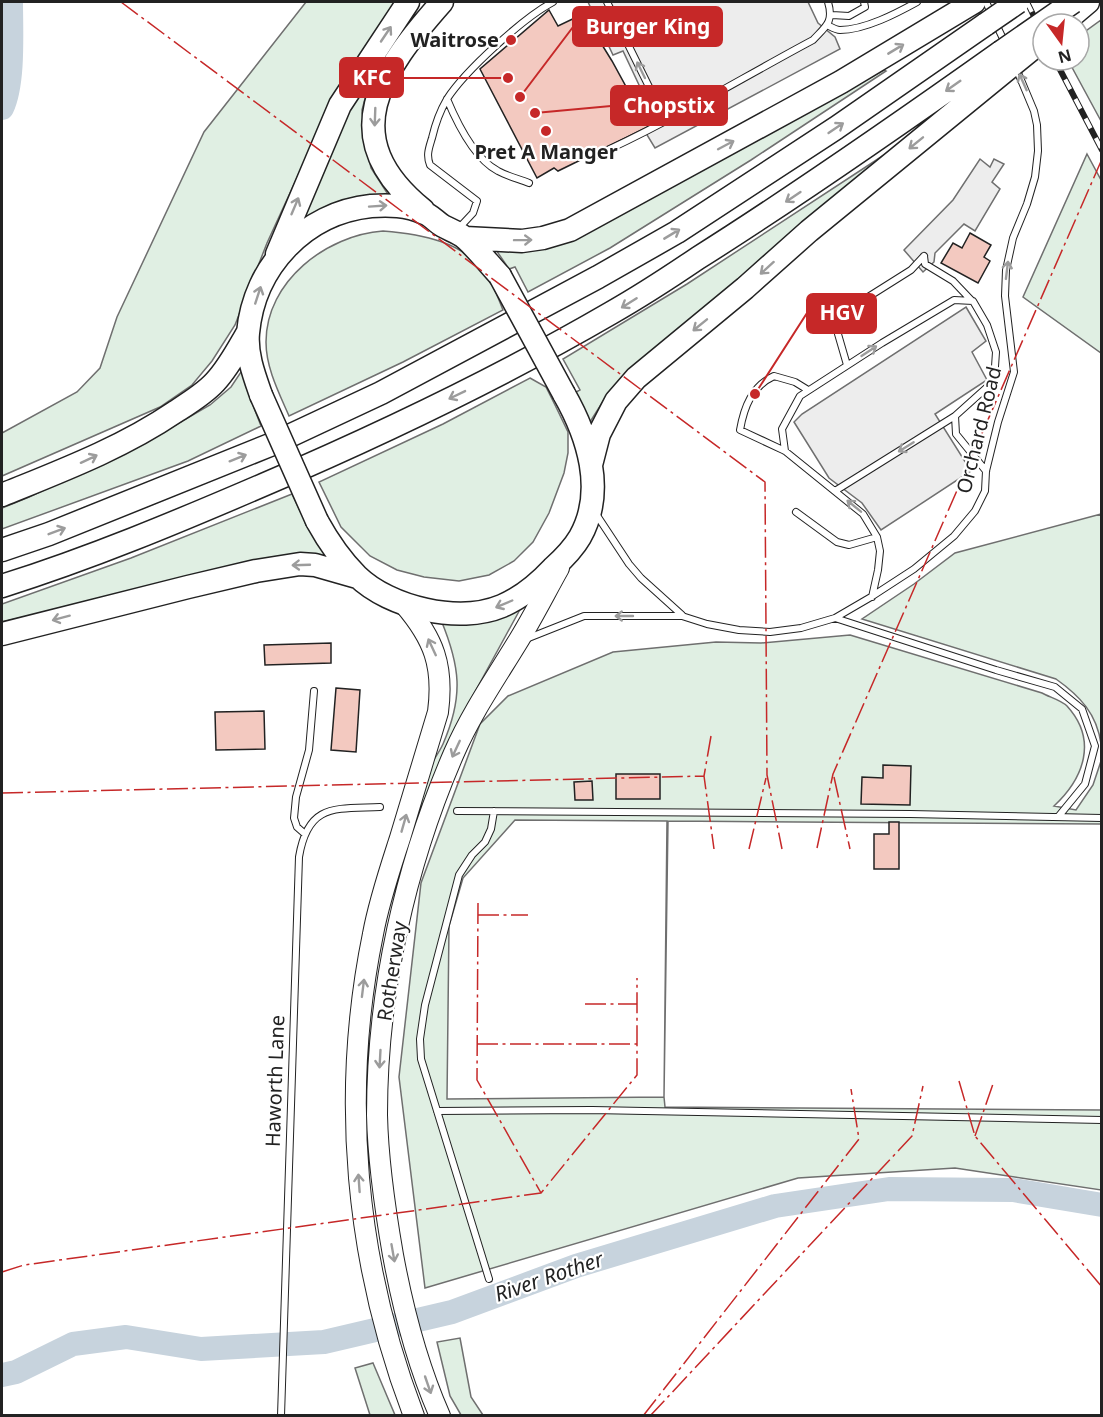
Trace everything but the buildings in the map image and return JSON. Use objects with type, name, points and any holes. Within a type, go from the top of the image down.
[{"type":"highway","points":[[2,495],[71,467],[126,441],[176,412],[214,383],[225,370],[248,332],[261,285],[274,261],[340,105],[408,2]]},
{"type":"highway","points":[[460,235],[532,240],[570,230],[841,82],[974,2]]},
{"type":"highway","points":[[2,550],[49,534],[270,445],[381,393],[598,277],[677,232],[836,128],[986,13],[1018,2]]},
{"type":"highway","points":[[591,465],[599,434],[616,401],[636,378],[745,288],[1006,59],[1082,2]]},
{"type":"highway","points":[[248,332],[253,372],[261,395],[317,521],[333,550],[369,586],[404,604],[425,610],[468,614],[501,607],[529,592],[566,555],[580,536],[590,506],[593,484],[588,447],[576,416],[500,276],[460,235],[426,213],[397,187],[387,173],[377,148],[374,120],[376,103],[388,72],[397,56],[441,5]]},
{"type":"highway","points":[[2,586],[70,564],[184,519],[363,442],[490,379],[613,313],[857,154],[1031,45]]},
{"type":"highway","points":[[274,261],[311,226],[350,208],[399,205],[426,213]]},
{"type":"highway","points":[[2,634],[244,574],[300,564],[315,565],[358,577]]},
{"type":"main road","name":"Rotherway","points":[[440,1416],[417,1354],[401,1298],[384,1204],[377,1115],[381,1040],[392,953],[431,808],[455,751],[566,555]]},
{"type":"main road","name":"Rotherway","points":[[404,604],[420,623],[435,653],[440,670],[440,696],[438,712],[373,931],[364,977],[357,1042],[355,1108],[359,1187],[378,1303],[414,1416]]},
{"type":"lane","points":[[460,235],[477,201],[430,165],[427,156],[435,127],[447,99],[480,61],[541,8],[553,2]]},
{"type":"lane","points":[[607,2],[660,109],[671,120]]},
{"type":"lane","points":[[590,158],[671,120],[694,104],[813,40],[827,25],[832,15],[828,2]]},
{"type":"lane","points":[[832,15],[849,16],[865,7],[864,2]]},
{"type":"lane","points":[[827,25],[838,30],[855,27],[893,15],[917,2]]},
{"type":"lane","name":"Orchard Road","points":[[518,641],[584,616],[682,616],[707,624],[739,630],[770,632],[801,628],[835,618],[914,569],[954,536],[975,511],[985,491],[986,471],[1014,372],[1005,297],[1006,270],[1013,238],[1035,177],[1038,151],[1034,111],[986,13]]},
{"type":"lane","points":[[447,99],[474,149],[497,171],[529,183]]},
{"type":"lane","points":[[835,491],[955,416],[994,381],[996,352],[987,325],[973,301],[953,282],[925,264],[924,256],[911,270],[838,316],[838,334],[847,365]]},
{"type":"lane","points":[[785,451],[782,429],[800,396],[954,300],[973,301]]},
{"type":"lane","points":[[808,390],[795,382],[774,376],[765,380],[744,406],[740,430],[785,451],[863,514],[877,537],[880,551],[871,597]]},
{"type":"lane","points":[[955,416],[956,434],[986,471]]},
{"type":"lane","name":"Orchard Road","points":[[590,506],[635,571],[682,616]]},
{"type":"lane","points":[[796,512],[837,542],[849,545],[877,537]]},
{"type":"lane","points":[[835,618],[1055,687],[1082,709],[1095,746],[1085,784],[1058,817]]},
{"type":"lane","points":[[314,691],[309,750],[296,797],[294,818],[297,827],[305,834],[312,822],[322,813],[342,809],[380,807]]},
{"type":"lane","points":[[457,811],[899,813],[1101,818]]},
{"type":"lane","points":[[489,1279],[421,1059],[420,1039],[425,1005],[459,875],[472,855],[485,842],[491,829],[494,811]]},
{"type":"lane","name":"Haworth Lane","points":[[281,1416],[299,857],[305,834]]},
{"type":"lane","points":[[437,1111],[592,1110],[1101,1120]]},
{"type":"green space","points":[[306,2],[396,2],[324,119],[267,243],[235,325],[212,361],[192,385],[160,407],[2,476],[2,433],[77,392],[100,368],[117,317],[204,132]]},
{"type":"green space","points":[[1101,20],[1101,121],[1074,72],[1091,72],[1091,27]]},
{"type":"green space","points":[[884,70],[886,71],[751,160],[610,248],[528,292],[515,267],[509,269],[494,247],[517,249],[841,94]]},
{"type":"green space","points":[[367,78],[370,80],[362,110],[365,141],[371,168],[391,199],[297,229],[334,135]]},
{"type":"green space","points":[[1087,154],[1101,180],[1101,353],[1023,297]]},
{"type":"green space","points":[[884,155],[607,395],[590,422],[576,392],[580,390],[563,359],[687,284]]},
{"type":"green space","points":[[383,231],[426,237],[454,247],[467,255],[488,276],[503,310],[403,362],[289,416],[274,380],[267,352],[269,320],[276,299],[288,281],[321,252],[341,241],[362,234]]},
{"type":"green space","points":[[245,366],[250,397],[261,426],[188,461],[2,529],[2,508],[143,444],[210,405],[231,387]]},
{"type":"green space","points":[[530,378],[546,387],[568,432],[568,453],[564,473],[549,513],[533,542],[514,561],[489,575],[459,581],[424,577],[397,570],[370,556],[341,527],[319,482],[443,424]]},
{"type":"green space","points":[[292,494],[306,523],[335,562],[122,595],[2,622],[2,604],[131,558]]},
{"type":"green space","points":[[1101,514],[1101,744],[1096,724],[1086,707],[1073,692],[1056,679],[862,619],[955,553]]},
{"type":"green space","points":[[523,604],[458,723],[409,837],[422,781],[450,727],[457,696],[456,667],[441,620]]},
{"type":"green space","points":[[850,635],[1042,693],[1067,706],[1077,719],[1082,732],[1083,758],[1073,783],[1054,806],[1076,810],[1093,785],[1101,761],[1101,824],[668,821],[665,1107],[1101,1110],[1101,1190],[955,1168],[798,1178],[425,1288],[399,1077],[421,883],[480,724],[508,696],[613,652],[716,642],[761,643]],"holes":[[[515,820],[667,821],[664,1097],[447,1099],[449,926],[463,878]]]},
{"type":"green space","points":[[460,1338],[471,1397],[483,1415],[461,1415],[450,1396],[437,1342]]},
{"type":"green space","points":[[373,1363],[395,1415],[370,1415],[355,1368]]},
{"type":"shaded area","points":[[588,2],[808,2],[818,23],[835,37],[840,49],[655,148],[644,130],[656,121],[623,51],[613,55]]},
{"type":"shaded area","points":[[980,159],[990,167],[994,159],[1004,164],[992,182],[1000,189],[975,231],[964,224],[935,253],[934,262],[923,272],[904,250],[953,200]]},
{"type":"shaded area","points":[[966,307],[986,341],[972,352],[987,380],[935,414],[971,471],[881,530],[862,503],[829,478],[794,422],[802,414]]},
{"type":"waterway","name":"River Rother","points":[[2,108],[10,71],[11,2]]},
{"type":"waterway","name":"River Rother","points":[[2,1375],[16,1372],[73,1344],[126,1337],[201,1349],[324,1342],[452,1312],[576,1266],[775,1206],[889,1189],[1013,1190],[1102,1205]]},
{"type":"railway","points":[[1027,2],[1032,12]]},
{"type":"railway","points":[[1061,72],[1102,150]]},
{"type":"power","points":[[121,2],[765,482],[767,775],[782,849]]},
{"type":"power","points":[[817,848],[833,774],[1102,159]]},
{"type":"power","points":[[711,736],[704,776],[714,849]]},
{"type":"power","points":[[2,793],[704,776]]},
{"type":"power","points":[[834,777],[850,849]]},
{"type":"power","points":[[749,849],[766,778]]},
{"type":"power","points":[[478,903],[477,1080],[541,1193]]},
{"type":"power","points":[[478,915],[528,915]]},
{"type":"power","points":[[2,1272],[24,1265],[541,1193],[637,1075],[637,978]]},
{"type":"power","points":[[585,1004],[637,1004]]},
{"type":"power","points":[[477,1044],[637,1044]]},
{"type":"power","points":[[959,1081],[975,1136],[1102,1287]]},
{"type":"power","points":[[975,1136],[994,1081]]},
{"type":"power","points":[[650,1416],[912,1136],[923,1086]]},
{"type":"power","points":[[643,1416],[859,1139],[851,1089]]},
{"type":"place","name":"Waitrose","points":[[511,40]]},
{"type":"place","name":"KFC","points":[[508,78]]},
{"type":"place","name":"Burger King","points":[[520,97]]},
{"type":"place","name":"Chopstix","points":[[535,113]]},
{"type":"place","name":"Pret A Manger","points":[[546,131]]},
{"type":"place","name":"HGV","points":[[755,394]]}]
